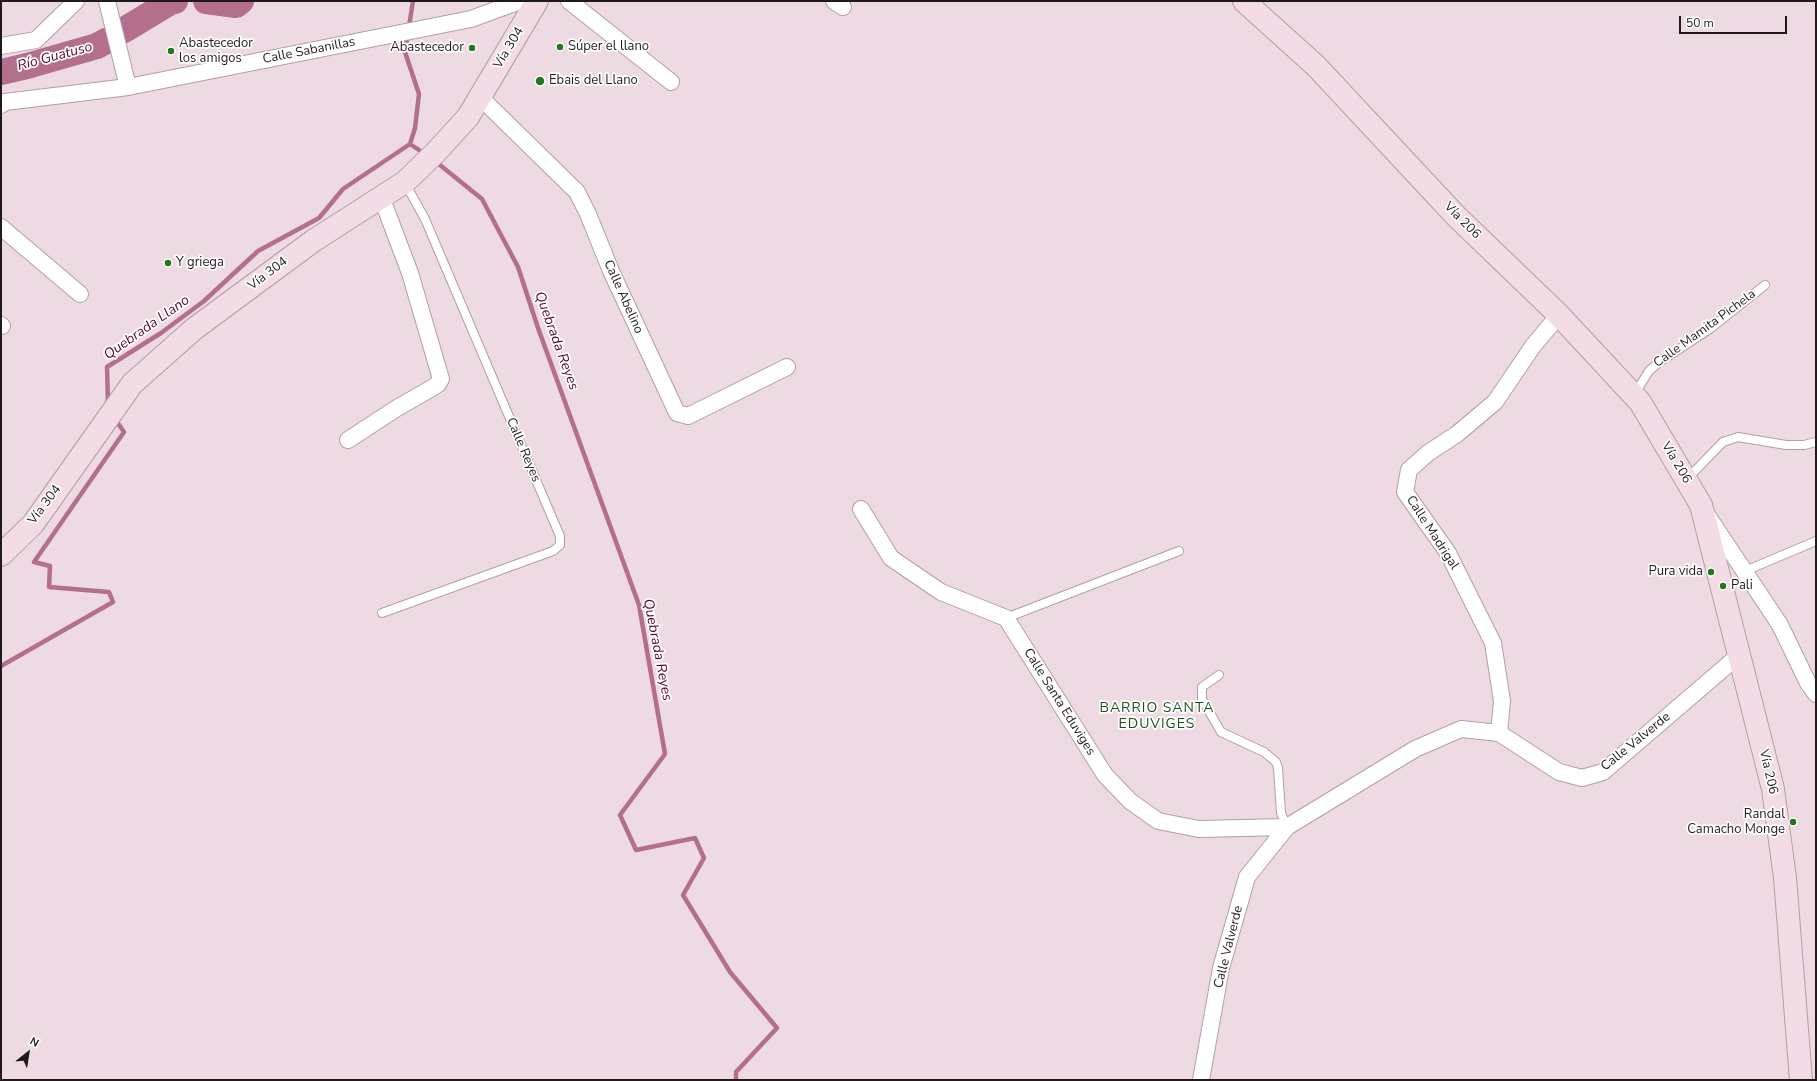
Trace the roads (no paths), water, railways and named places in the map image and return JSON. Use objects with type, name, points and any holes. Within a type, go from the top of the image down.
[{"type":"main road","name":"Vía 304","points":[[1,555],[33,524],[132,384],[194,329],[313,241],[382,199],[405,182],[436,152],[468,117],[537,1]]},
{"type":"main road","name":"Vía 206","points":[[1244,1],[1316,66],[1456,216],[1559,315],[1640,402],[1701,505],[1738,656],[1773,789],[1785,878],[1801,1080]]},
{"type":"street","points":[[1,46],[36,40],[76,1]]},
{"type":"street","points":[[107,1],[128,87]]},
{"type":"street","name":"Calle Sabanillas","points":[[1,105],[5,102],[128,87],[471,19],[520,1]]},
{"type":"street","points":[[570,1],[671,82]]},
{"type":"street","name":"Calle Abelino","points":[[480,97],[577,192],[588,214],[611,271],[677,413],[688,416],[787,367]]},
{"type":"street","points":[[348,440],[397,408],[432,388],[438,384],[441,379],[410,273],[382,199]]},
{"type":"street","points":[[1,227],[80,294]]},
{"type":"street","name":"Calle Madrigal","points":[[1499,733],[1502,701],[1493,643],[1448,553],[1405,492],[1409,470],[1428,453],[1457,434],[1495,402],[1533,346],[1559,315]]},
{"type":"street","points":[[1701,505],[1780,625],[1808,683],[1816,694]]},
{"type":"street","points":[[861,509],[891,558],[941,592],[1006,618]]},
{"type":"street","name":"Calle Santa Eduviges","points":[[1006,618],[1105,775],[1130,801],[1158,821],[1199,829],[1287,827]]},
{"type":"street","name":"Calle Valverde","points":[[1201,1080],[1221,968],[1247,877],[1287,827],[1415,749],[1461,729],[1499,733],[1559,772],[1582,778],[1602,772],[1738,656]]},
{"type":"lane","name":"Calle Reyes","points":[[382,613],[553,551],[560,545],[560,536],[425,219],[405,182]]},
{"type":"lane","name":"Calle Mamita Pichela","points":[[1634,396],[1649,370],[1711,328],[1765,285]]},
{"type":"lane","points":[[1686,479],[1723,442],[1738,437],[1786,445],[1804,445],[1816,442]]},
{"type":"lane","points":[[1745,571],[1816,541]]},
{"type":"lane","points":[[1006,618],[1179,551]]},
{"type":"lane","points":[[1219,675],[1202,687],[1202,699],[1221,732],[1264,752],[1276,762],[1278,768],[1281,813],[1287,827]]},
{"type":"waterway","name":"Río Guatuso","points":[[124,30],[172,1],[175,1]]},
{"type":"waterway","name":"Río Guatuso","points":[[206,1],[236,5],[241,1]]},
{"type":"waterway","name":"Quebrada Llano","points":[[108,404],[107,367],[161,333],[204,301],[258,251],[319,218],[343,189],[410,144],[415,128],[419,94],[405,52],[413,1]]},
{"type":"waterway","name":"Río Guatuso","points":[[1,72],[97,46],[108,40]]},
{"type":"waterway","name":"Quebrada Reyes","points":[[410,144],[425,154]]},
{"type":"waterway","name":"Quebrada Reyes","points":[[435,161],[482,199],[518,267],[538,328],[639,605],[665,754],[620,815],[636,850],[695,838],[704,858],[683,895],[730,972],[777,1028],[736,1072],[736,1080]]},
{"type":"waterway","name":"Quebrada Llano","points":[[1,666],[113,602],[109,592],[49,587],[50,566],[34,562],[124,432],[115,419]]},
{"type":"place","name":"Súper el llano","points":[[560,47]]},
{"type":"place","name":"Abastecedor","points":[[472,48]]},
{"type":"place","name":"Abastecedor los amigos","points":[[171,51]]},
{"type":"place","name":"Ebais del Llano","points":[[540,81]]},
{"type":"place","name":"Y griega","points":[[168,263]]},
{"type":"place","name":"Pura vida","points":[[1711,572]]},
{"type":"place","name":"Pali","points":[[1723,586]]},
{"type":"place","name":"Randal Camacho Monge","points":[[1793,822]]},
{"type":"district","name":"BARRIO SANTA EDUVIGES","points":[[1157,718]]}]
